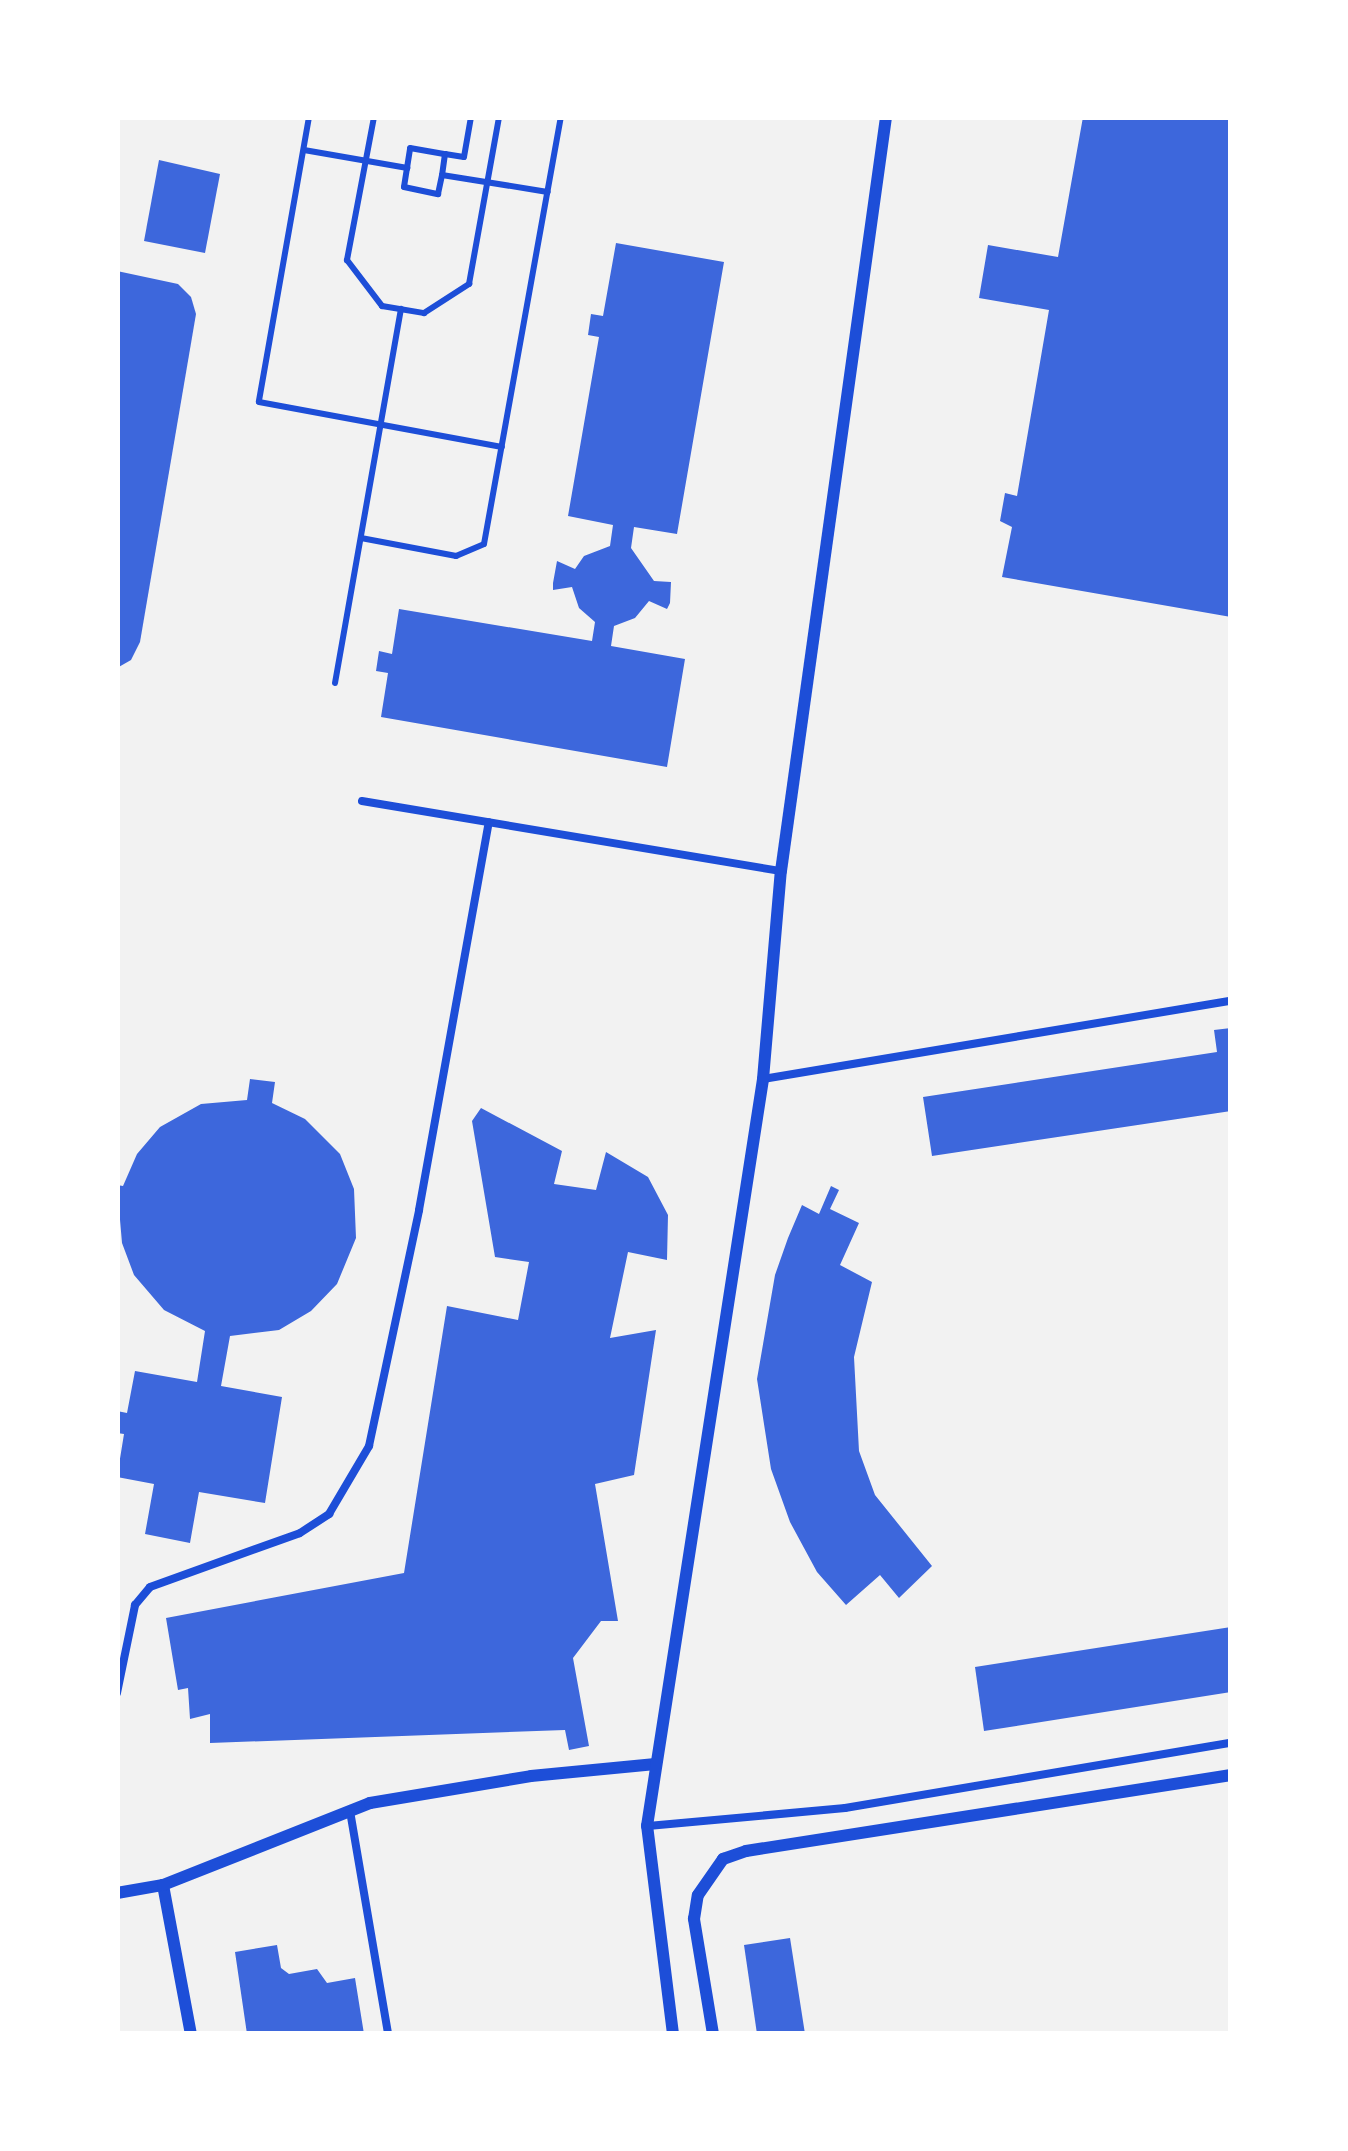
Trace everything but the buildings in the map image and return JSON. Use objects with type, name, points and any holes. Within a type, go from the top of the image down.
[{"type":"street","points":[[674,2034],[646,1826],[763,1079],[781,871],[886,117]]},
{"type":"street","points":[[117,1893],[163,1885],[350,1811],[531,1776],[656,1764]]},
{"type":"street","points":[[712,2034],[694,1919],[698,1895],[723,1859],[746,1850],[1231,1775]]},
{"type":"street","points":[[163,1885],[191,2034]]},
{"type":"lane","points":[[362,801],[781,871]]},
{"type":"lane","points":[[117,1693],[135,1604],[150,1587],[315,1524],[329,1514],[351,1484],[369,1446],[419,1210],[489,822]]},
{"type":"lane","points":[[763,1079],[1231,1001]]},
{"type":"lane","points":[[646,1826],[845,1808],[1231,1743]]},
{"type":"lane","points":[[350,1811],[388,2034]]},
{"type":"path","points":[[309,117],[259,402],[502,446]]},
{"type":"path","points":[[374,117],[347,260],[382,306],[424,313],[470,284],[499,117]]},
{"type":"path","points":[[446,154],[438,194],[404,188],[410,148],[446,154],[464,157],[471,117]]},
{"type":"path","points":[[361,538],[456,556],[484,544],[561,117]]},
{"type":"path","points":[[304,150],[407,168]]},
{"type":"path","points":[[442,175],[548,192]]},
{"type":"path","points":[[335,683],[401,310]]}]
